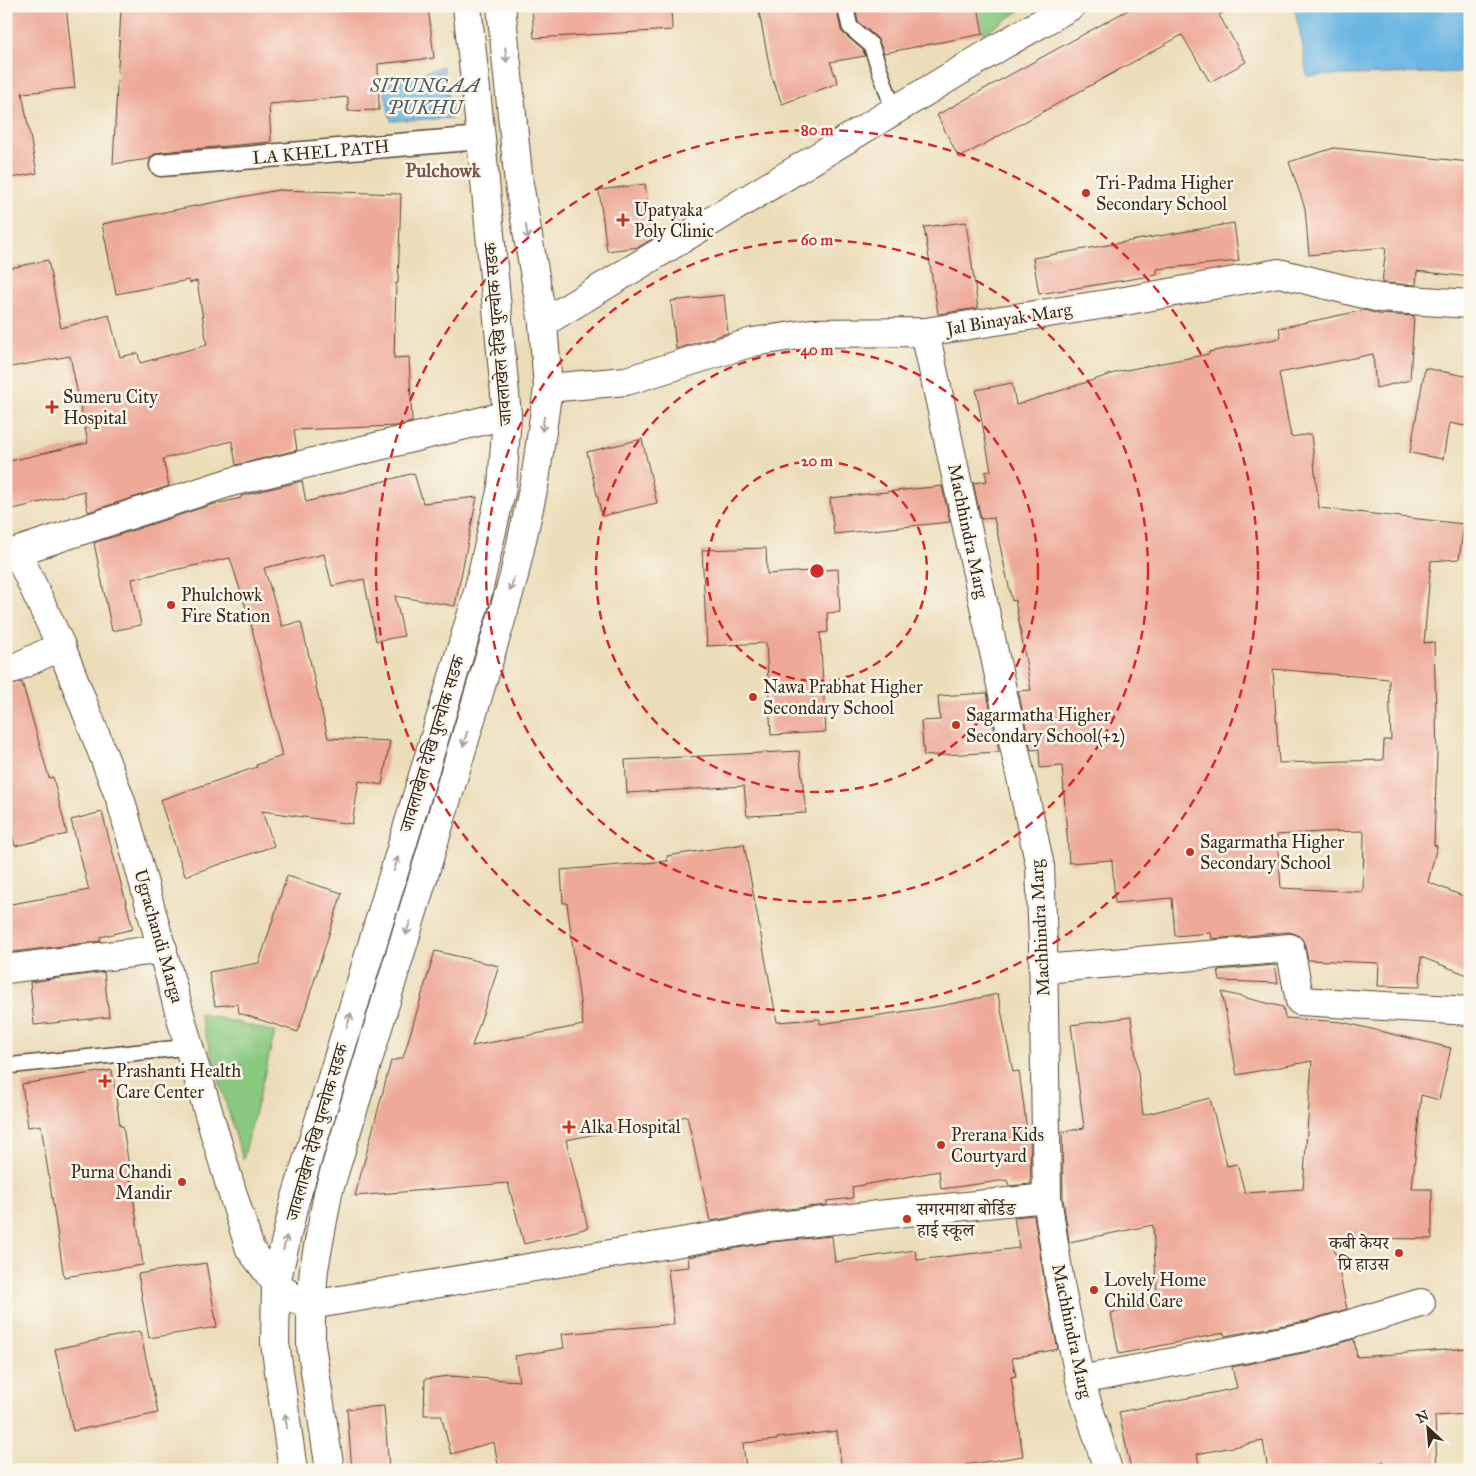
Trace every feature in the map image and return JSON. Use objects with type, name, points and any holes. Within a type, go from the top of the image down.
[{"type":"street","name":"जावलाखेल देखि पुल्चोक सडक","points":[[293,1470],[275,1343],[276,1283],[294,1204],[476,600],[502,487],[508,415],[467,6]]},
{"type":"street","points":[[330,1470],[311,1346],[311,1305],[314,1269],[328,1193],[513,580],[535,481],[548,388],[543,324],[519,184],[501,6]]},
{"type":"street","points":[[543,324],[1001,46],[1071,6]]},
{"type":"street","name":"LA KHEL PATH","points":[[161,165],[481,138]]},
{"type":"street","name":"Jal Binayak Marg","points":[[548,388],[626,381],[753,342],[812,333],[925,332],[1119,302],[1279,273],[1379,298],[1470,304]]},
{"type":"street","name":"Machhindra Marg","points":[[925,332],[1040,866],[1047,1198],[1061,1290],[1080,1380],[1108,1470]]},
{"type":"street","points":[[12,553],[231,482],[508,415]]},
{"type":"street","name":"Ugrachandi Marga","points":[[12,553],[61,646],[121,801],[189,1047],[250,1249],[276,1283],[294,1298],[311,1305]]},
{"type":"street","points":[[6,672],[61,646]]},
{"type":"street","points":[[1043,969],[1290,948],[1300,1001],[1470,1011]]},
{"type":"street","points":[[6,969],[163,950]]},
{"type":"street","points":[[311,1305],[769,1228],[1047,1198]]},
{"type":"street","points":[[1080,1380],[1310,1336],[1421,1303]]},
{"type":"lane","points":[[844,6],[850,27],[871,45],[894,111]]},
{"type":"lane","points":[[6,1066],[189,1047]]},
{"type":"green space","points":[[978,6],[1027,6],[983,34]]},
{"type":"green space","points":[[199,1013],[275,1032],[243,1160]]},
{"type":"water","points":[[1294,6],[1470,6],[1470,72],[1307,76]]},
{"type":"water","name":"SITUNGAA PUKHU","points":[[443,66],[452,118],[391,121],[383,85]]},
{"type":"building","points":[[6,6],[66,6],[75,88],[22,93],[37,173],[6,179]]},
{"type":"building","points":[[177,6],[428,6],[434,58],[378,64],[379,110],[348,111],[348,97],[269,104],[271,142],[160,152],[149,159],[113,164],[121,9],[177,11]]},
{"type":"building","points":[[532,6],[671,6],[672,30],[534,38]]},
{"type":"building","points":[[758,6],[836,6],[841,30],[863,50],[865,56],[830,62],[838,83],[782,104],[771,75]]},
{"type":"building","points":[[855,6],[978,6],[983,34],[884,53],[877,38],[858,22]]},
{"type":"building","points":[[1135,6],[1234,6],[1219,15],[1246,62],[1210,82],[1182,35],[959,158],[937,115]]},
{"type":"building","points":[[1334,148],[1470,162],[1470,277],[1417,271],[1416,285],[1382,283],[1386,247],[1309,255],[1305,208],[1289,162]]},
{"type":"building","points":[[645,184],[652,239],[639,247],[607,251],[599,190]]},
{"type":"building","points":[[278,190],[401,194],[394,358],[409,357],[412,422],[397,426],[294,430],[297,450],[236,465],[232,441],[163,459],[169,486],[88,512],[84,491],[6,511],[6,462],[88,443],[70,356],[6,368],[6,269],[48,260],[61,328],[109,315],[120,357],[138,353],[140,363],[207,345],[197,281],[189,283],[189,280],[116,294],[102,224]]},
{"type":"building","points":[[966,222],[978,308],[938,314],[924,227]]},
{"type":"building","points":[[1234,223],[1239,261],[1157,269],[1157,275],[1039,294],[1033,258]]},
{"type":"building","points":[[724,295],[728,333],[676,349],[671,301]]},
{"type":"building","points":[[1365,310],[1378,314],[1414,316],[1410,380],[1376,388],[1373,354],[1279,373],[1291,437],[1311,434],[1319,508],[1464,524],[1459,559],[1431,561],[1424,643],[1434,642],[1437,753],[1434,845],[1437,846],[1428,882],[1470,899],[1470,976],[1421,957],[1420,987],[1378,986],[1379,963],[1308,960],[1302,939],[1296,934],[1289,932],[1212,939],[1211,933],[1175,936],[1172,898],[1115,903],[1112,860],[1069,863],[1062,766],[1040,768],[1039,749],[1031,750],[1018,691],[1031,690],[1015,600],[1012,601],[994,518],[981,519],[973,483],[987,481],[985,472],[991,471],[976,390],[1012,383],[1016,405],[1121,371],[1281,338],[1279,328]],"holes":[[[1273,669],[1389,679],[1391,740],[1384,740],[1383,760],[1279,763]],[[1364,831],[1363,892],[1281,888],[1277,835]]]},
{"type":"building","points":[[1425,368],[1470,377],[1470,427],[1449,423],[1443,459],[1410,453]]},
{"type":"building","points":[[642,439],[657,503],[602,516],[587,452]]},
{"type":"building","points":[[414,473],[423,503],[477,497],[455,606],[395,596],[404,636],[376,641],[364,579],[332,586],[324,554],[264,568],[282,626],[301,622],[328,738],[390,741],[382,785],[359,781],[352,824],[262,811],[274,846],[185,876],[160,800],[257,767],[256,765],[282,756],[251,624],[230,558],[132,579],[141,625],[112,631],[94,543],[210,505],[302,481],[306,502]]},
{"type":"building","points":[[942,486],[950,522],[834,534],[830,498]]},
{"type":"building","points":[[766,548],[767,574],[838,569],[840,612],[827,613],[828,632],[820,633],[826,732],[771,735],[766,643],[707,646],[702,550]]},
{"type":"building","points":[[22,682],[49,778],[53,777],[67,834],[15,846],[6,810],[6,687]]},
{"type":"building","name":"Sagarmatha Higher Secondary School(+2)","points":[[987,693],[999,752],[924,756],[921,721],[940,720],[938,696]]},
{"type":"building","points":[[799,751],[806,813],[747,816],[744,786],[627,793],[625,760]]},
{"type":"building","points":[[102,812],[133,929],[100,937],[101,941],[6,953],[6,905],[89,890],[71,820]]},
{"type":"building","points":[[744,844],[777,1022],[820,1019],[820,1024],[941,1006],[998,994],[1013,1072],[1019,1071],[1028,1138],[1030,1138],[1031,1184],[1009,1186],[1007,1180],[941,1189],[939,1171],[852,1187],[853,1198],[827,1201],[827,1205],[767,1211],[710,1221],[687,1116],[566,1140],[588,1228],[524,1244],[508,1183],[355,1196],[391,1061],[403,1058],[435,951],[499,966],[472,1046],[583,1025],[567,903],[563,903],[561,870],[668,861],[667,856]]},
{"type":"building","points":[[287,876],[342,893],[298,1032],[239,1013],[238,1004],[215,1006],[209,972],[259,963]]},
{"type":"building","points":[[1275,965],[1278,983],[1220,981],[1218,970]]},
{"type":"building","points":[[104,972],[109,1017],[34,1025],[30,982]]},
{"type":"building","points":[[1222,992],[1283,1007],[1285,1018],[1342,1022],[1451,1048],[1439,1100],[1421,1095],[1412,1189],[1432,1189],[1432,1239],[1332,1238],[1347,1309],[1306,1321],[1225,1336],[1224,1333],[1119,1354],[1111,1313],[1157,1303],[1153,1225],[1069,1242],[1063,1197],[1062,1132],[1084,1128],[1071,1025],[1131,1017],[1143,1115],[1210,1098],[1227,1166],[1237,1164],[1245,1193],[1303,1189],[1312,1061],[1237,1075]]},
{"type":"building","points":[[112,1070],[120,1126],[123,1126],[143,1265],[64,1277],[41,1125],[28,1127],[22,1084]]},
{"type":"building","points":[[1034,1215],[1046,1292],[1058,1349],[1012,1358],[1016,1376],[1011,1377],[1023,1456],[965,1465],[965,1470],[842,1470],[837,1431],[743,1443],[746,1470],[499,1470],[494,1442],[451,1454],[441,1415],[424,1415],[425,1379],[449,1376],[519,1381],[515,1356],[564,1348],[562,1334],[674,1324],[668,1269],[689,1267],[688,1257],[771,1242],[832,1236],[835,1262],[915,1250],[917,1260],[1019,1248],[1014,1217]]},
{"type":"building","points":[[206,1263],[217,1327],[149,1338],[138,1274]]},
{"type":"building","points":[[140,1331],[158,1413],[73,1431],[55,1349]]},
{"type":"building","points":[[1354,1339],[1357,1357],[1470,1348],[1470,1414],[1435,1416],[1437,1470],[1384,1470],[1384,1461],[1351,1470],[1268,1470],[1263,1441],[1197,1454],[1200,1470],[1131,1470],[1119,1412],[1237,1388],[1232,1367],[1313,1351]]},
{"type":"building","points":[[384,1406],[389,1470],[352,1470],[347,1409]]},
{"type":"place","name":"Tri-Padma Higher Secondary School","points":[[1086,193]]},
{"type":"place","name":"Upatyaka Poly Clinic","points":[[623,220]]},
{"type":"place","name":"Sumeru City Hospital","points":[[52,407]]},
{"type":"place","name":"Phulchowk Fire Station","points":[[171,605]]},
{"type":"place","name":"Nawa Prabhat Higher Secondary School","points":[[753,697]]},
{"type":"place","name":"Sagarmatha Higher Secondary School(+2)","points":[[956,725]]},
{"type":"place","name":"Sagarmatha Higher Secondary School","points":[[1190,852]]},
{"type":"place","name":"Prashanti Health Care Center","points":[[105,1081]]},
{"type":"place","name":"Alka Hospital","points":[[569,1127]]},
{"type":"place","name":"Prerana Kids Courtyard","points":[[941,1145]]},
{"type":"place","name":"Purna Chandi Mandir","points":[[182,1182]]},
{"type":"place","name":"सगरमाथा बोर्डिङ हाई स्कूल","points":[[907,1219]]},
{"type":"place","name":"कबी केयर प्रि हाउस","points":[[1399,1253]]},
{"type":"place","name":"Lovely Home Child Care","points":[[1094,1290]]},
{"type":"district","name":"Pulchowk","points":[[443,170]]}]
